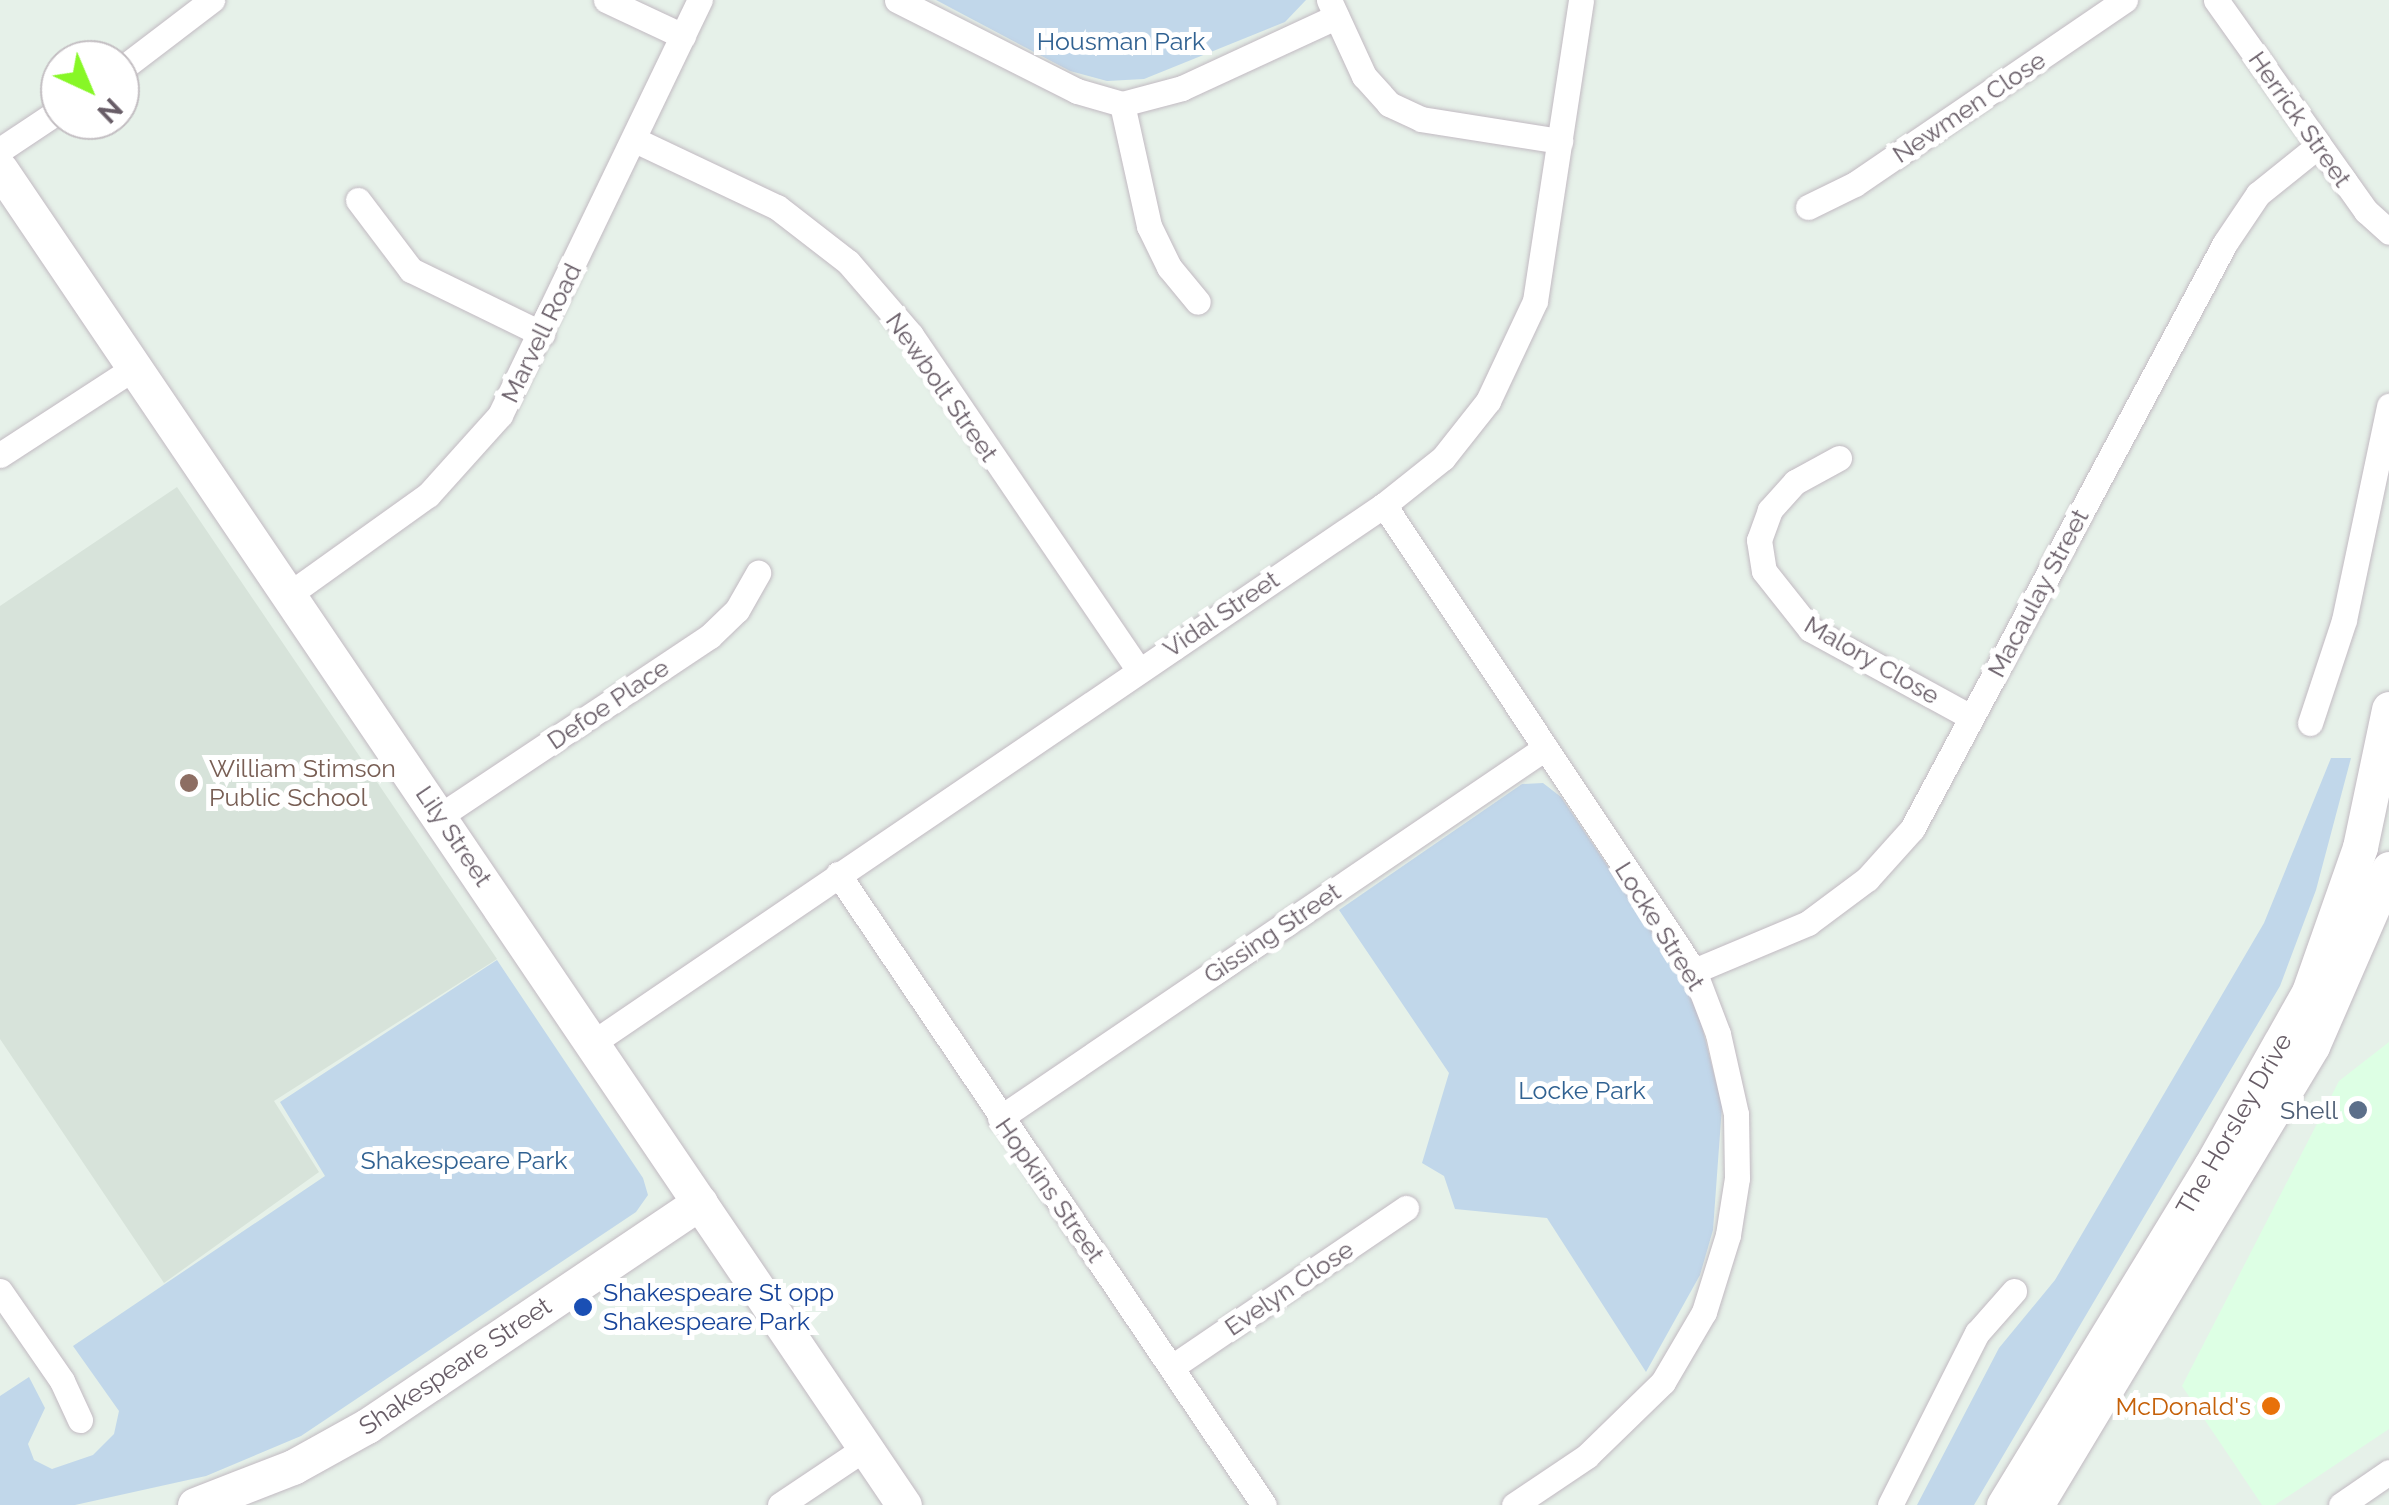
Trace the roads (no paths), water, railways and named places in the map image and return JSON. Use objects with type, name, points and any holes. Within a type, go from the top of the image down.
[{"type":"street","points":[[140,55],[212,0]]},
{"type":"street","points":[[606,0],[683,36]]},
{"type":"street","name":"Marvell Road","points":[[291,593],[464,461],[500,415],[700,0]]},
{"type":"street","points":[[897,0],[1077,91],[1122,104],[1182,88],[1332,8],[1364,76],[1389,104],[1421,119],[1560,141]]},
{"type":"street","name":"Vidal Street","points":[[594,1042],[1384,505],[1443,458],[1488,402],[1516,350],[1535,301],[1582,0]]},
{"type":"street","name":"Newmen Close","points":[[1808,207],[1856,184],[2125,0]]},
{"type":"street","name":"Herrick Street","points":[[2216,0],[2318,146],[2389,232]]},
{"type":"street","points":[[1122,104],[1149,226],[1169,267],[1198,302]]},
{"type":"street","points":[[0,150],[40,123]]},
{"type":"street","name":"Newbolt Street","points":[[634,140],[778,207],[848,262],[911,336],[1138,670]]},
{"type":"street","name":"Macaulay Street","points":[[1694,971],[1808,924],[1868,879],[1912,829],[2225,243],[2258,194],[2318,146]]},
{"type":"street","name":"Lily Street","points":[[0,169],[291,593],[904,1505]]},
{"type":"street","points":[[358,200],[411,270],[542,334]]},
{"type":"street","points":[[0,455],[134,368]]},
{"type":"street","points":[[2310,722],[2344,620],[2389,406]]},
{"type":"street","name":"Malory Close","points":[[1839,458],[1795,482],[1770,510],[1759,540],[1764,571],[1810,629],[1972,716]]},
{"type":"street","name":"Locke Street","points":[[1384,505],[1694,971],[1718,1034],[1736,1114],[1731,1216],[1704,1312],[1663,1382],[1587,1456],[1514,1505]]},
{"type":"street","name":"Defoe Place","points":[[440,816],[710,636],[738,610],[758,573]]},
{"type":"street","name":"The Horsley Drive","points":[[2004,1505],[2212,1166],[2309,992],[2360,847],[2389,709]]},
{"type":"street","name":"Gissing Street","points":[[1000,1118],[1544,748]]},
{"type":"street","name":"The Horsley Drive","points":[[2036,1505],[2304,1060],[2358,953],[2389,869]]},
{"type":"street","name":"Hopkins Street","points":[[838,874],[1264,1505]]},
{"type":"street","name":"Shakespeare Street","points":[[196,1505],[293,1467],[368,1426],[700,1202]]},
{"type":"street","name":"Evelyn Close","points":[[1172,1367],[1406,1208]]},
{"type":"street","points":[[0,1291],[62,1380],[80,1420]]},
{"type":"street","points":[[1890,1505],[1976,1333],[2014,1292]]},
{"type":"street","points":[[780,1505],[865,1448]]},
{"type":"street","points":[[2341,1505],[2389,1472]]},
{"type":"place","name":"William Stimson Public School","points":[[189,783]]},
{"type":"place","name":"Shell","points":[[2358,1110]]},
{"type":"place","name":"Shakespeare St opp Shakespeare Park","points":[[583,1307]]},
{"type":"place","name":"McDonald's","points":[[2271,1406]]},
{"type":"park label","name":"Housman Park","points":[[1121,41]]},
{"type":"park label","name":"Locke Park","points":[[1582,1090]]},
{"type":"park label","name":"Shakespeare Park","points":[[464,1160]]}]
